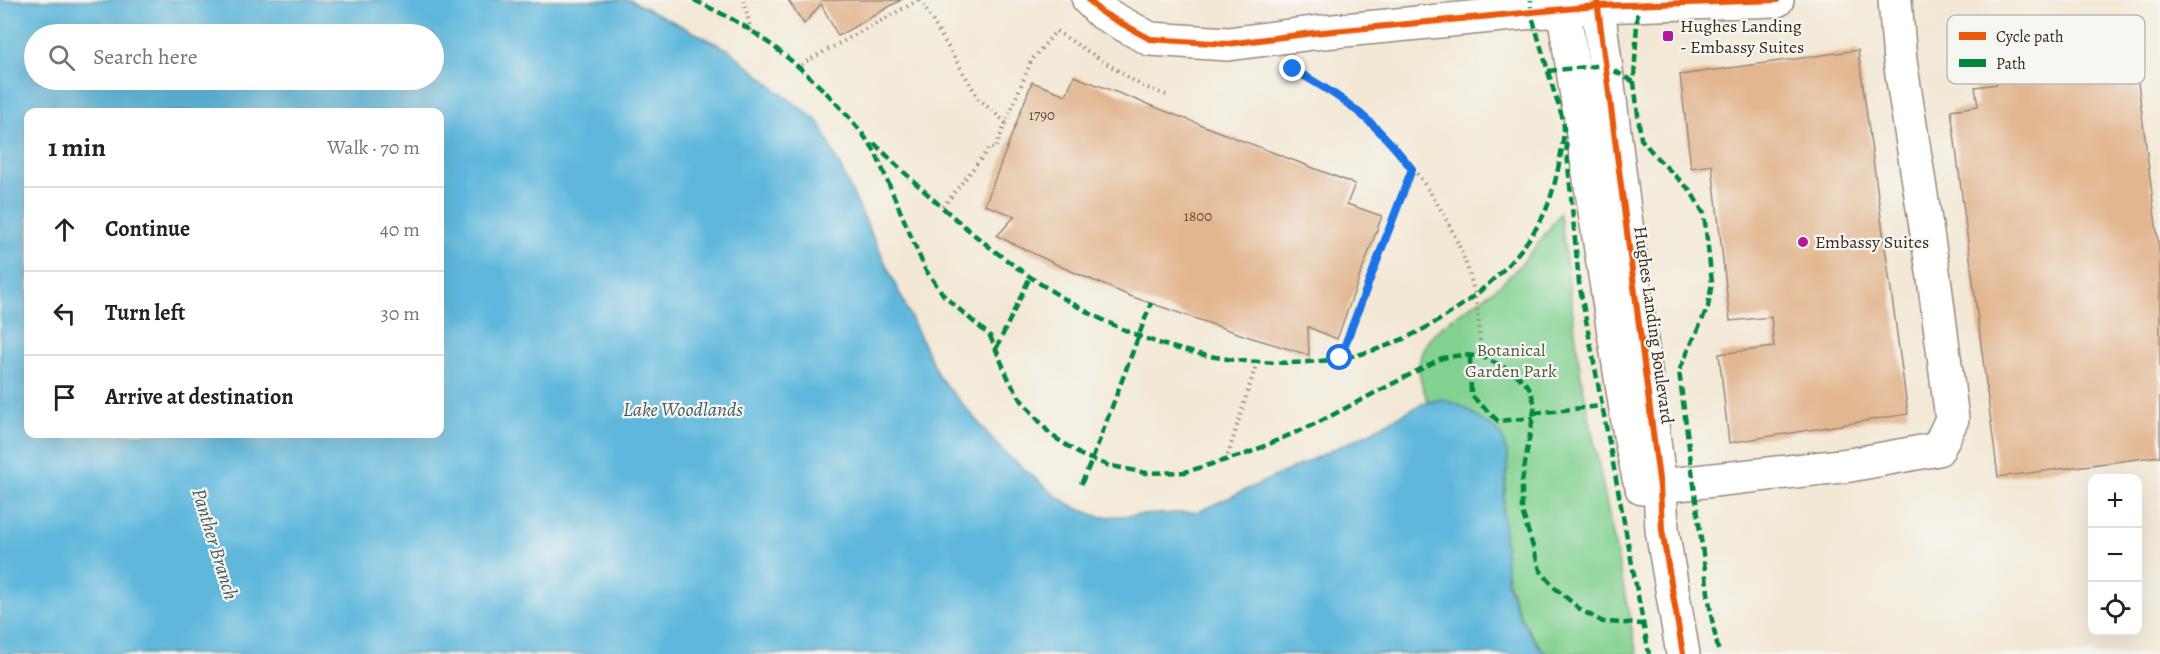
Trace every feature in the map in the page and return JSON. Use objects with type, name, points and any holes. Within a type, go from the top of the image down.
[{"type":"street","points":[[1089,0],[1101,12],[1150,39],[1228,44],[1562,5],[1777,0]]},
{"type":"street","points":[[1651,488],[1851,465],[1938,449],[1952,419],[1934,278],[1900,60],[1895,0]]},
{"type":"street","name":"Hughes Landing Boulevard","points":[[1597,3],[1651,488]]},
{"type":"street","name":"Hughes Landing Boulevard","points":[[1562,5],[1568,30],[1630,435],[1651,488],[1662,530],[1683,654]]},
{"type":"path","points":[[744,0],[751,31]]},
{"type":"path","points":[[796,67],[920,0],[979,99],[1006,123]]},
{"type":"path","points":[[943,207],[990,147],[995,149],[1031,61],[1056,31],[1142,86],[1169,96]]},
{"type":"path","points":[[1293,69],[1343,100],[1400,153],[1452,228],[1464,256],[1475,295],[1482,356]]},
{"type":"path","points":[[1340,358],[1412,169]]},
{"type":"path","points":[[1226,461],[1257,362]]},
{"type":"green space","name":"Botanical Garden Park","points":[[1560,213],[1581,377],[1637,654],[1547,654],[1530,633],[1518,610],[1505,561],[1503,509],[1508,457],[1442,399],[1428,402],[1420,376],[1419,363],[1423,349],[1429,340],[1447,322],[1501,284],[1533,250]]},
{"type":"water","name":"Lake Woodlands","points":[[0,0],[630,0],[729,50],[819,122],[939,377],[1002,450],[1055,495],[1076,508],[1100,517],[1198,512],[1371,432],[1419,405],[1442,399],[1461,406],[1495,429],[1502,437],[1508,457],[1503,510],[1507,583],[1520,618],[1536,643],[1547,654],[0,654]]},
{"type":"building","points":[[788,0],[901,0],[838,36],[821,4],[804,24]]},
{"type":"building","name":"Embassy Suites","points":[[1858,50],[1908,414],[1729,443],[1719,354],[1774,347],[1771,317],[1730,321],[1712,165],[1691,168],[1680,75]]},
{"type":"building","points":[[1074,76],[1355,184],[1347,204],[1382,216],[1337,339],[1308,327],[1309,355],[1249,337],[1130,296],[997,236],[1015,216],[985,205],[1032,82],[1066,95]]},
{"type":"building","points":[[1997,84],[2138,84],[2160,257],[2160,456],[1998,477],[1951,110],[1978,106],[1975,87]]},
{"type":"marked path","points":[[694,0],[741,24],[782,53],[818,85],[851,120],[876,154],[925,269],[945,297],[990,336],[1010,382],[1022,401],[1051,435],[1081,455],[1107,465],[1146,473],[1185,472],[1246,454],[1317,423],[1442,358],[1462,355],[1481,356],[1514,372],[1529,387],[1535,404],[1522,482],[1522,511],[1540,570],[1555,588],[1581,610],[1603,622],[1644,624]]},
{"type":"marked path","points":[[874,143],[936,202],[1002,257],[1073,304],[1111,324],[1173,348],[1223,358],[1274,363],[1324,361],[1348,357],[1406,338],[1462,305],[1488,285],[1510,262],[1530,238],[1545,212],[1558,171],[1564,125],[1531,13],[1531,0]]},
{"type":"marked path","points":[[1638,0],[1634,82],[1641,139],[1690,190],[1704,214],[1712,282],[1708,307],[1679,371],[1711,615],[1719,654]]},
{"type":"marked path","points":[[1548,71],[1604,65],[1634,82]]},
{"type":"marked path","points":[[1566,142],[1579,283],[1649,654]]},
{"type":"marked path","points":[[996,349],[1030,277]]},
{"type":"marked path","points":[[1081,484],[1151,303]]},
{"type":"marked path","points":[[1470,356],[1471,395],[1498,421],[1533,418]]},
{"type":"marked path","points":[[1534,413],[1602,406]]},
{"type":"cycle path","points":[[1089,0],[1101,12],[1150,39],[1228,44],[1313,33],[1597,6],[1777,0]]},
{"type":"cycle path","points":[[1597,0],[1660,487],[1662,530],[1683,654]]},
{"type":"place","name":"Hughes Landing - Embassy Suites","points":[[1668,36]]},
{"type":"place","name":"Embassy Suites","points":[[1803,242]]},
{"type":"route","points":[[1293,69],[1343,100],[1360,114],[1400,153],[1412,169],[1340,358]]},
{"type":"water label","name":"Panther Branch","points":[[215,544]]}]
